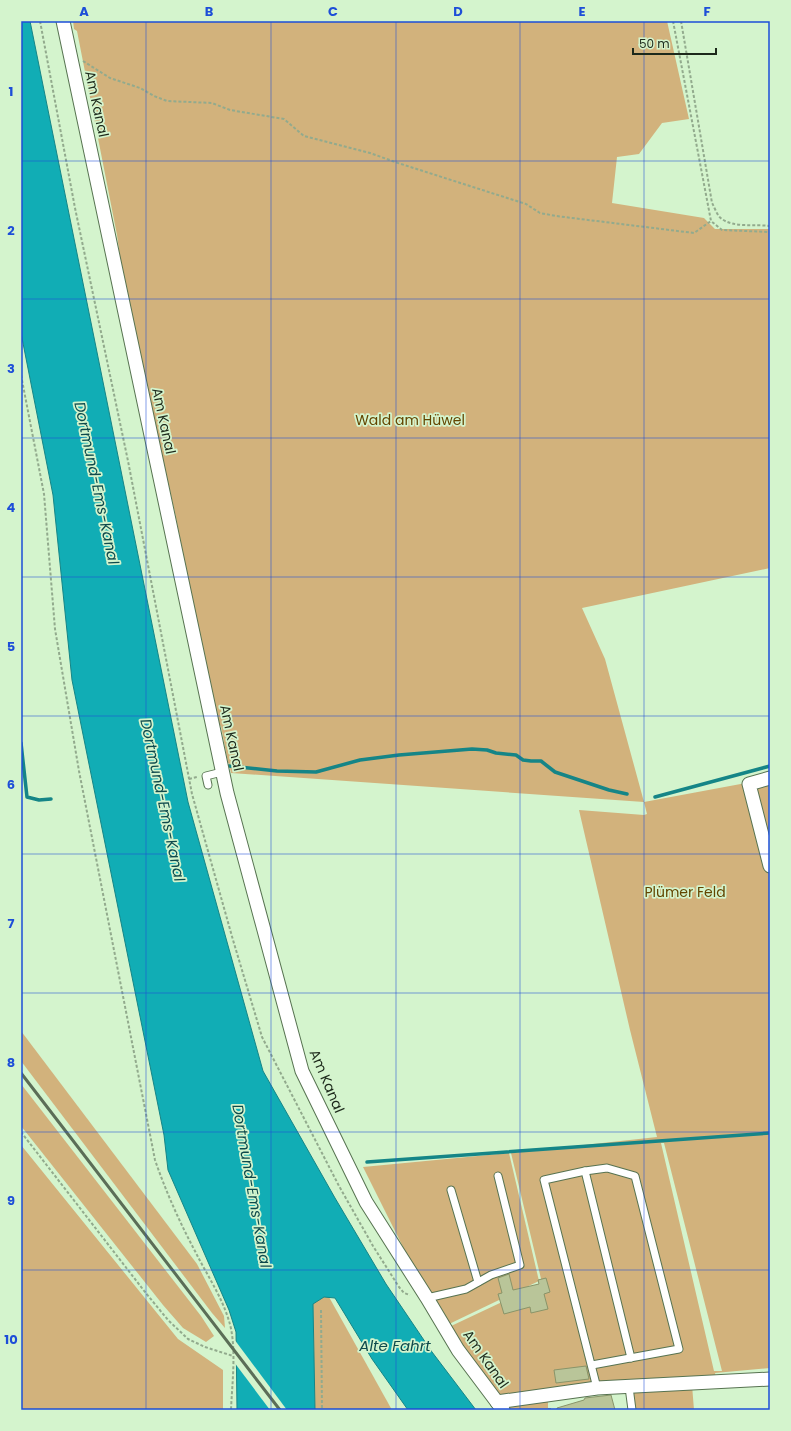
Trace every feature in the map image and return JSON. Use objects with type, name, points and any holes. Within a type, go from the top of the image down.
[{"type":"street","name":"Am Kanal","points":[[63,21],[222,772],[302,1071],[366,1202],[458,1350],[500,1406]]},
{"type":"street","points":[[770,778],[749,784],[770,866]]},
{"type":"street","points":[[500,1406],[597,1388],[770,1379]]},
{"type":"lane","points":[[208,785],[206,776],[222,772]]},
{"type":"lane","points":[[592,1365],[679,1349],[635,1176],[607,1168],[544,1180],[597,1388]]},
{"type":"lane","points":[[585,1171],[631,1358]]},
{"type":"lane","points":[[427,1298],[466,1289],[491,1275],[520,1265],[498,1176]]},
{"type":"lane","points":[[451,1190],[478,1282]]},
{"type":"lane","points":[[629,1386],[632,1410]]},
{"type":"path","points":[[40,21],[74,201],[131,476],[192,794],[262,1037],[339,1186],[373,1246],[404,1293],[427,1298]]},
{"type":"path","points":[[673,21],[711,221],[722,230],[770,232]]},
{"type":"path","points":[[682,21],[712,203],[719,216],[728,222],[770,226]]},
{"type":"path","points":[[80,60],[110,78],[140,88],[154,96],[167,100],[212,103],[230,110],[284,120],[304,136],[370,153],[526,204],[540,213],[694,233],[711,221]]},
{"type":"path","points":[[21,375],[44,494],[55,629],[79,772],[155,1160],[165,1190],[196,1253],[218,1293],[230,1322],[233,1356],[231,1410]]},
{"type":"path","points":[[21,1132],[168,1320],[188,1339],[205,1347],[233,1356]]},
{"type":"path","points":[[321,1310],[322,1410]]},
{"type":"green space","name":"Wald am Hüwel","points":[[73,21],[667,21],[689,119],[662,123],[639,154],[617,157],[612,203],[704,218],[715,229],[770,229],[770,568],[582,608],[605,659],[644,802],[231,773],[221,726],[217,724],[175,513],[124,287],[117,235],[77,31],[74,29]]},
{"type":"green space","name":"Plümer Feld","points":[[770,780],[770,1368],[715,1373],[717,1382],[692,1385],[694,1410],[629,1410],[624,1386],[497,1401],[449,1327],[542,1283],[511,1153],[657,1137],[630,1030],[579,810],[647,814],[644,802]],"holes":[[[661,1143],[664,1143],[722,1371],[714,1371]]]},
{"type":"green space","points":[[21,1031],[197,1264],[224,1316],[225,1328],[212,1313],[21,1061]]},
{"type":"green space","points":[[21,1084],[201,1316],[214,1336],[206,1342],[183,1328],[163,1305],[21,1126]]},
{"type":"green space","points":[[21,1145],[178,1339],[223,1370],[223,1410],[21,1410]]},
{"type":"green space","points":[[509,1153],[539,1281],[447,1325],[425,1291],[363,1167]]},
{"type":"green space","points":[[324,1297],[329,1297],[392,1410],[315,1410],[313,1303]]},
{"type":"green space","points":[[548,1401],[548,1410],[510,1410],[509,1408],[510,1406]]},
{"type":"water","points":[[21,21],[30,21],[188,802],[263,1071],[386,1284],[432,1352],[476,1410],[408,1410],[372,1359],[335,1298],[324,1297],[313,1304],[315,1410],[237,1410],[236,1332],[229,1310],[168,1170],[164,1135],[72,680],[53,495],[21,333]]},
{"type":"pier","points":[[234,1339],[287,1410],[270,1410],[234,1362]]},
{"type":"building","points":[[509,1274],[513,1290],[539,1284],[538,1280],[546,1278],[550,1292],[544,1294],[548,1309],[531,1313],[530,1307],[504,1314],[498,1294],[502,1293],[498,1278]]},
{"type":"building","points":[[586,1366],[589,1379],[556,1383],[554,1370]]},
{"type":"building","points":[[611,1395],[615,1410],[557,1410],[557,1408],[584,1400],[585,1398]]},
{"type":"waterway","points":[[21,743],[27,797],[39,800],[51,799]]},
{"type":"waterway","points":[[229,766],[277,771],[316,772],[360,760],[472,749],[487,750],[496,753],[516,755],[523,760],[541,761],[555,772],[609,790],[627,794]]},
{"type":"waterway","points":[[655,797],[770,766]]},
{"type":"waterway","points":[[367,1162],[770,1133]]},
{"type":"railway","points":[[21,1073],[280,1410]]},
{"type":"water label","name":"Dortmund-Ems-Kanal","points":[[97,483]]},
{"type":"water label","name":"Dortmund-Ems-Kanal","points":[[163,800]]},
{"type":"water label","name":"Dortmund-Ems-Kanal","points":[[252,1186]]},
{"type":"water label","name":"Alte Fahrt","points":[[395,1345]]}]
